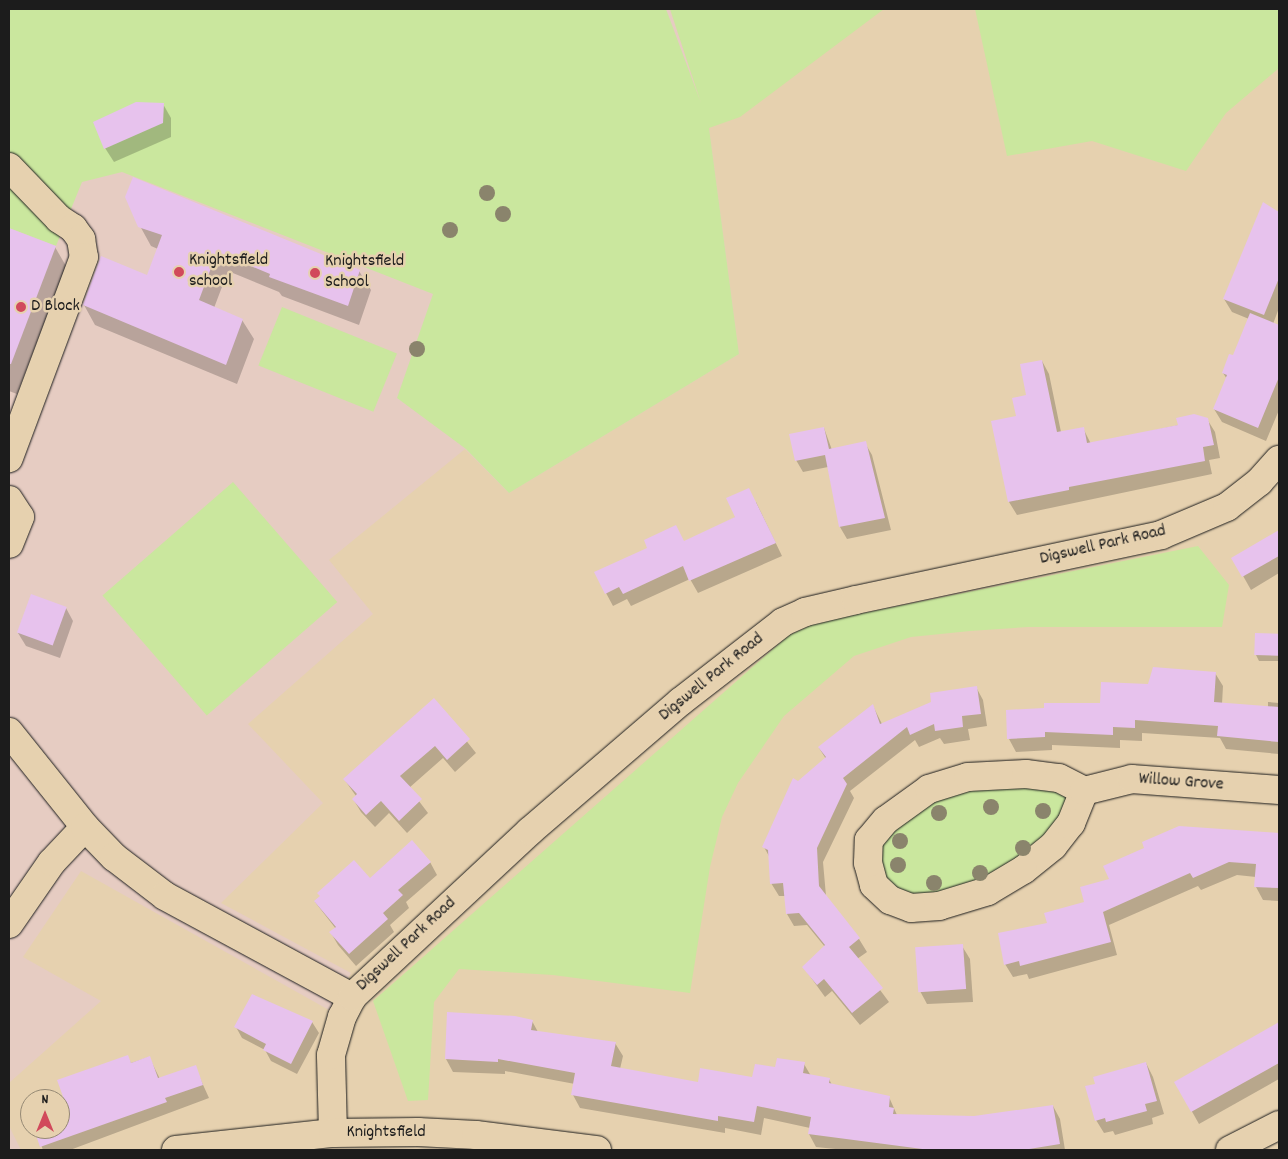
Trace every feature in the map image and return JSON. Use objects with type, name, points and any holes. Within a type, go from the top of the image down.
[{"type":"street","points":[[9,168],[59,220],[73,228],[81,239],[84,257],[9,458]]},
{"type":"street","name":"Digswell Park Road","points":[[333,1133],[331,1055],[342,1017],[352,997],[530,831],[680,702],[783,622],[805,612],[856,600],[1161,535],[1227,507],[1259,482],[1279,460]]},
{"type":"street","points":[[9,500],[20,517],[9,544]]},
{"type":"street","points":[[9,732],[85,827],[114,857],[165,896],[352,997]]},
{"type":"street","points":[[1003,774],[1059,778],[1084,791],[1071,823],[1053,846],[1023,870],[988,891],[939,906],[911,908],[890,900],[874,885],[868,863],[869,840],[886,820],[929,790],[968,777],[1003,774]]},
{"type":"street","name":"Willow Grove","points":[[1084,791],[1132,779],[1279,790]]},
{"type":"street","points":[[9,924],[52,862],[85,827]]},
{"type":"street","name":"Knightsfield","points":[[176,1150],[333,1133],[476,1135],[597,1150]]},
{"type":"street","points":[[1230,1150],[1275,1136]]},
{"type":"shaded area","points":[[9,9],[670,9],[709,128],[739,354],[509,493],[465,449],[329,560],[373,614],[248,724],[323,803],[221,903],[351,973],[329,1010],[81,871],[23,957],[101,1001],[9,1083]]},
{"type":"shaded area","points":[[9,1126],[21,1150],[9,1150]]},
{"type":"green space","points":[[9,9],[666,9],[701,103],[670,9],[884,9],[740,117],[709,128],[739,354],[509,493],[466,449],[397,398],[433,294],[122,172],[82,182],[56,246],[9,228]]},
{"type":"green space","points":[[975,9],[1279,9],[1279,68],[1226,113],[1186,171],[1092,141],[1007,156]]},
{"type":"green space","points":[[282,307],[397,353],[373,412],[258,365]]},
{"type":"green space","points":[[233,482],[337,602],[207,715],[102,595]]},
{"type":"green space","points":[[1198,546],[1229,585],[1222,627],[1028,627],[970,631],[911,637],[854,656],[784,716],[738,783],[722,817],[710,867],[690,993],[553,975],[459,969],[434,1002],[428,1100],[408,1101],[373,1001],[789,635],[818,622]]},
{"type":"green space","points":[[1056,786],[1070,799],[1043,841],[979,885],[913,900],[887,882],[880,863],[880,847],[892,826],[920,806],[961,791]]},
{"type":"building","points":[[136,102],[164,103],[163,123],[104,149],[93,122]]},
{"type":"building","name":"Knightsfield school","points":[[133,177],[360,270],[348,306],[269,277],[270,274],[217,252],[199,300],[243,319],[226,365],[83,305],[101,256],[147,275],[162,235],[138,227],[125,197]]},
{"type":"building","points":[[1263,202],[1279,212],[1279,278],[1264,315],[1223,299]]},
{"type":"building","name":"D Block","points":[[9,228],[56,246],[11,364],[9,364]]},
{"type":"building","points":[[1250,313],[1279,325],[1279,377],[1258,428],[1213,409],[1227,375],[1222,373],[1229,354],[1233,355]]},
{"type":"building","points":[[1042,360],[1057,432],[1084,427],[1087,443],[1178,425],[1176,418],[1194,414],[1208,418],[1214,445],[1203,447],[1205,461],[1069,487],[1069,490],[1008,502],[991,421],[1016,416],[1012,398],[1026,395],[1020,364]]},
{"type":"building","points":[[824,427],[829,449],[866,441],[885,518],[839,527],[825,455],[795,461],[789,434]]},
{"type":"building","points":[[749,488],[776,543],[689,581],[683,566],[623,594],[619,587],[605,594],[594,572],[647,548],[644,540],[676,525],[684,541],[735,517],[726,498]]},
{"type":"building","points":[[1279,530],[1279,556],[1242,577],[1231,558]]},
{"type":"building","points":[[31,594],[67,607],[53,646],[17,633]]},
{"type":"building","points":[[1255,633],[1279,634],[1278,656],[1254,655]]},
{"type":"building","points":[[1153,667],[1216,672],[1214,702],[1279,707],[1279,742],[1217,736],[1218,726],[1135,720],[1135,728],[1113,727],[1113,735],[1045,732],[1045,737],[1007,739],[1006,710],[1044,708],[1044,703],[1100,703],[1101,682],[1148,684]]},
{"type":"building","points":[[977,686],[981,714],[962,716],[963,727],[935,731],[934,724],[910,735],[907,727],[843,778],[847,784],[817,848],[819,886],[860,938],[849,947],[883,988],[852,1013],[824,979],[817,985],[802,967],[825,945],[799,913],[786,914],[783,883],[770,884],[768,850],[762,847],[793,778],[798,781],[826,757],[818,747],[873,704],[880,724],[931,702],[930,693]]},
{"type":"building","points":[[434,698],[470,739],[447,760],[435,746],[400,776],[422,799],[399,821],[381,801],[366,815],[352,799],[357,794],[343,779]]},
{"type":"building","points":[[1179,826],[1279,833],[1279,888],[1254,887],[1256,864],[1229,862],[1193,878],[1190,873],[1103,912],[1111,942],[1020,966],[1019,961],[1004,965],[998,933],[1047,923],[1044,913],[1084,902],[1080,887],[1109,879],[1103,866],[1144,848],[1142,842]]},
{"type":"building","points":[[412,840],[431,862],[398,890],[403,895],[383,913],[388,919],[349,954],[329,932],[336,927],[314,901],[320,896],[317,893],[354,860],[370,878]]},
{"type":"building","points":[[963,944],[966,989],[918,992],[915,947]]},
{"type":"building","points":[[252,994],[313,1021],[291,1064],[263,1050],[266,1044],[234,1027]]},
{"type":"building","points":[[447,1012],[515,1016],[533,1020],[531,1030],[616,1042],[611,1066],[698,1082],[700,1068],[752,1077],[755,1064],[775,1067],[777,1058],[805,1062],[803,1073],[830,1078],[829,1083],[890,1096],[889,1107],[894,1108],[893,1114],[974,1116],[1053,1105],[1060,1144],[1023,1150],[930,1150],[808,1134],[811,1117],[757,1106],[754,1122],[718,1116],[718,1121],[571,1095],[575,1073],[498,1059],[498,1062],[445,1059]]},
{"type":"building","points":[[1279,1022],[1279,1063],[1191,1112],[1174,1082]]},
{"type":"building","points":[[128,1055],[131,1063],[150,1056],[158,1078],[196,1065],[203,1085],[165,1098],[167,1102],[70,1136],[70,1089],[60,1089],[57,1080]]},
{"type":"building","points":[[1146,1062],[1157,1101],[1145,1104],[1147,1111],[1106,1122],[1105,1118],[1095,1121],[1085,1086],[1095,1084],[1093,1077]]},
{"type":"building","points":[[37,1139],[63,1139],[40,1147]]},
{"type":"place","name":"Knightsfield school","points":[[179,272]]},
{"type":"place","name":"Knightsfield School","points":[[315,273]]},
{"type":"place","name":"D Block","points":[[21,307]]}]
